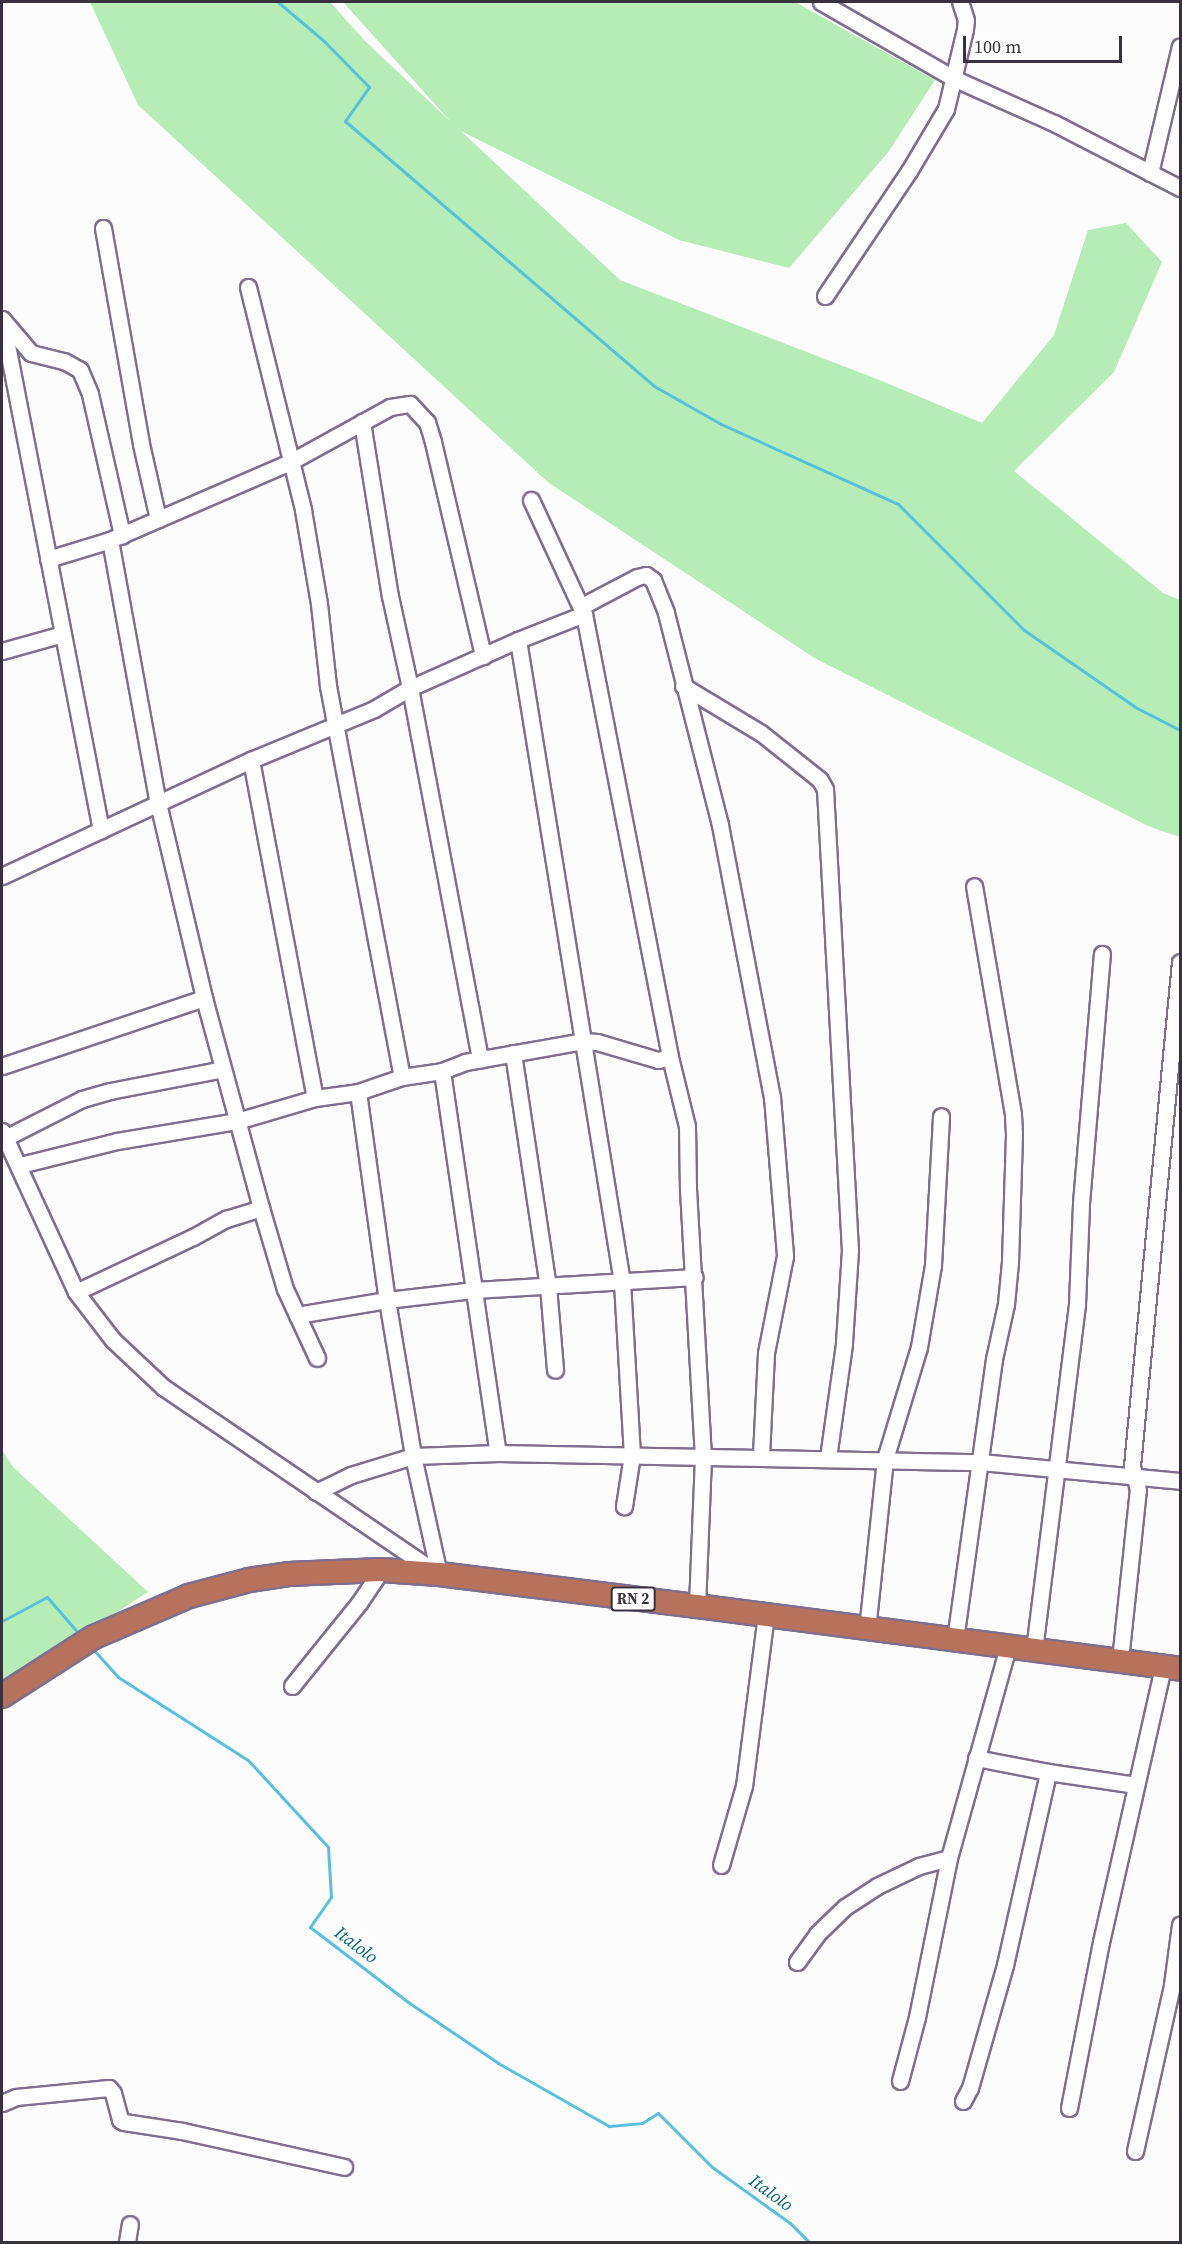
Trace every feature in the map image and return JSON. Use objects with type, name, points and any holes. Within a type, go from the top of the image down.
[{"type":"highway","name":"RN 2","points":[[2,1696],[84,1642],[189,1596],[249,1580],[289,1574],[381,1570],[439,1574],[1172,1668]]},
{"type":"street","points":[[821,2],[955,79],[1054,123],[1180,188]]},
{"type":"street","points":[[825,296],[946,109],[955,79],[966,20],[960,2]]},
{"type":"street","points":[[1150,173],[1180,46]]},
{"type":"street","points":[[103,228],[141,444],[158,519]]},
{"type":"street","points":[[248,287],[303,510],[336,725],[402,1077]]},
{"type":"street","points":[[2,319],[31,353],[64,361],[80,370],[90,394],[116,537],[159,803],[204,998],[285,1289],[317,1358]]},
{"type":"street","points":[[2,319],[101,830]]},
{"type":"street","points":[[48,559],[116,537],[290,462],[362,422],[401,404],[410,404],[427,422],[483,656]]},
{"type":"street","points":[[362,422],[390,596],[410,688],[480,1059]]},
{"type":"street","points":[[531,500],[583,610],[670,1057],[687,1126],[688,1189],[695,1277],[703,1457],[697,1606]]},
{"type":"street","points":[[2,876],[251,760],[336,725],[410,688],[583,610],[646,575],[653,580],[666,613],[720,825],[771,1097],[785,1256],[766,1353],[761,1458]]},
{"type":"street","points":[[2,651],[63,634]]},
{"type":"street","points":[[518,640],[622,1282],[632,1455],[624,1506]]},
{"type":"street","points":[[683,686],[761,733],[820,780],[825,789],[850,1251],[844,1344],[828,1458]]},
{"type":"street","points":[[251,760],[315,1098]]},
{"type":"street","points":[[955,1640],[1008,1279],[1014,1134],[1013,1114],[974,886]]},
{"type":"street","points":[[1034,1650],[1077,1305],[1082,1203],[1102,954]]},
{"type":"street","points":[[1120,1660],[1138,1490],[1132,1466],[1180,962]]},
{"type":"street","points":[[2,1066],[204,998]]},
{"type":"street","points":[[20,1166],[117,1141],[237,1121],[315,1098],[358,1092],[402,1077],[442,1071],[480,1059],[584,1041],[658,1060],[670,1057]]},
{"type":"street","points":[[513,1053],[548,1286],[555,1370]]},
{"type":"street","points":[[223,1069],[110,1091],[82,1100],[3,1135],[20,1166],[76,1292],[113,1340],[163,1387],[439,1574]]},
{"type":"street","points":[[442,1071],[498,1453]]},
{"type":"street","points":[[358,1092],[387,1300],[413,1456],[439,1574]]},
{"type":"street","points":[[867,1630],[885,1459],[919,1347],[933,1265],[941,1116]]},
{"type":"street","points":[[76,1292],[194,1237],[226,1219],[261,1208]]},
{"type":"street","points":[[297,1315],[387,1300],[474,1290],[695,1277]]},
{"type":"street","points":[[316,1492],[351,1475],[413,1456],[498,1453],[980,1462],[1180,1481]]},
{"type":"street","points":[[292,1686],[360,1603],[381,1570]]},
{"type":"street","points":[[721,1865],[744,1786],[766,1615]]},
{"type":"street","points":[[900,2082],[915,2027],[949,1858],[1008,1646]]},
{"type":"street","points":[[1069,2108],[1101,1942],[1136,1785],[1172,1668]]},
{"type":"street","points":[[976,1758],[1048,1772],[1136,1785]]},
{"type":"street","points":[[963,2101],[973,2078],[1005,1965],[1048,1772]]},
{"type":"street","points":[[797,1962],[817,1934],[845,1907],[876,1886],[908,1871],[949,1858]]},
{"type":"street","points":[[1135,2151],[1172,1985],[1180,1925]]},
{"type":"street","points":[[2,2103],[16,2097],[109,2088],[113,2093],[120,2120],[124,2122],[182,2131],[344,2167]]},
{"type":"street","points":[[127,2242],[130,2224]]},
{"type":"green space","points":[[90,2],[330,2],[365,41],[451,122],[343,2],[795,2],[935,80],[889,151],[789,268],[679,240],[461,131],[620,280],[882,381],[982,423],[1054,335],[1088,230],[1126,223],[1162,262],[1114,372],[1014,471],[1163,593],[1180,600],[1180,837],[1150,827],[816,659],[549,483],[138,105]]},
{"type":"green space","points":[[2,1450],[13,1467],[148,1592],[2,1686]]},
{"type":"waterway","points":[[278,2],[325,42],[369,87],[345,121],[654,386],[721,424],[898,504],[1024,630],[1135,707],[1180,730]]},
{"type":"waterway","name":"Italolo","points":[[2,1621],[47,1597],[81,1636]]},
{"type":"waterway","name":"Italolo","points":[[92,1648],[118,1677],[248,1760],[328,1847],[331,1897],[310,1927],[408,2002],[498,2063],[609,2126],[642,2123],[658,2113],[712,2167],[790,2223],[809,2242]]}]
